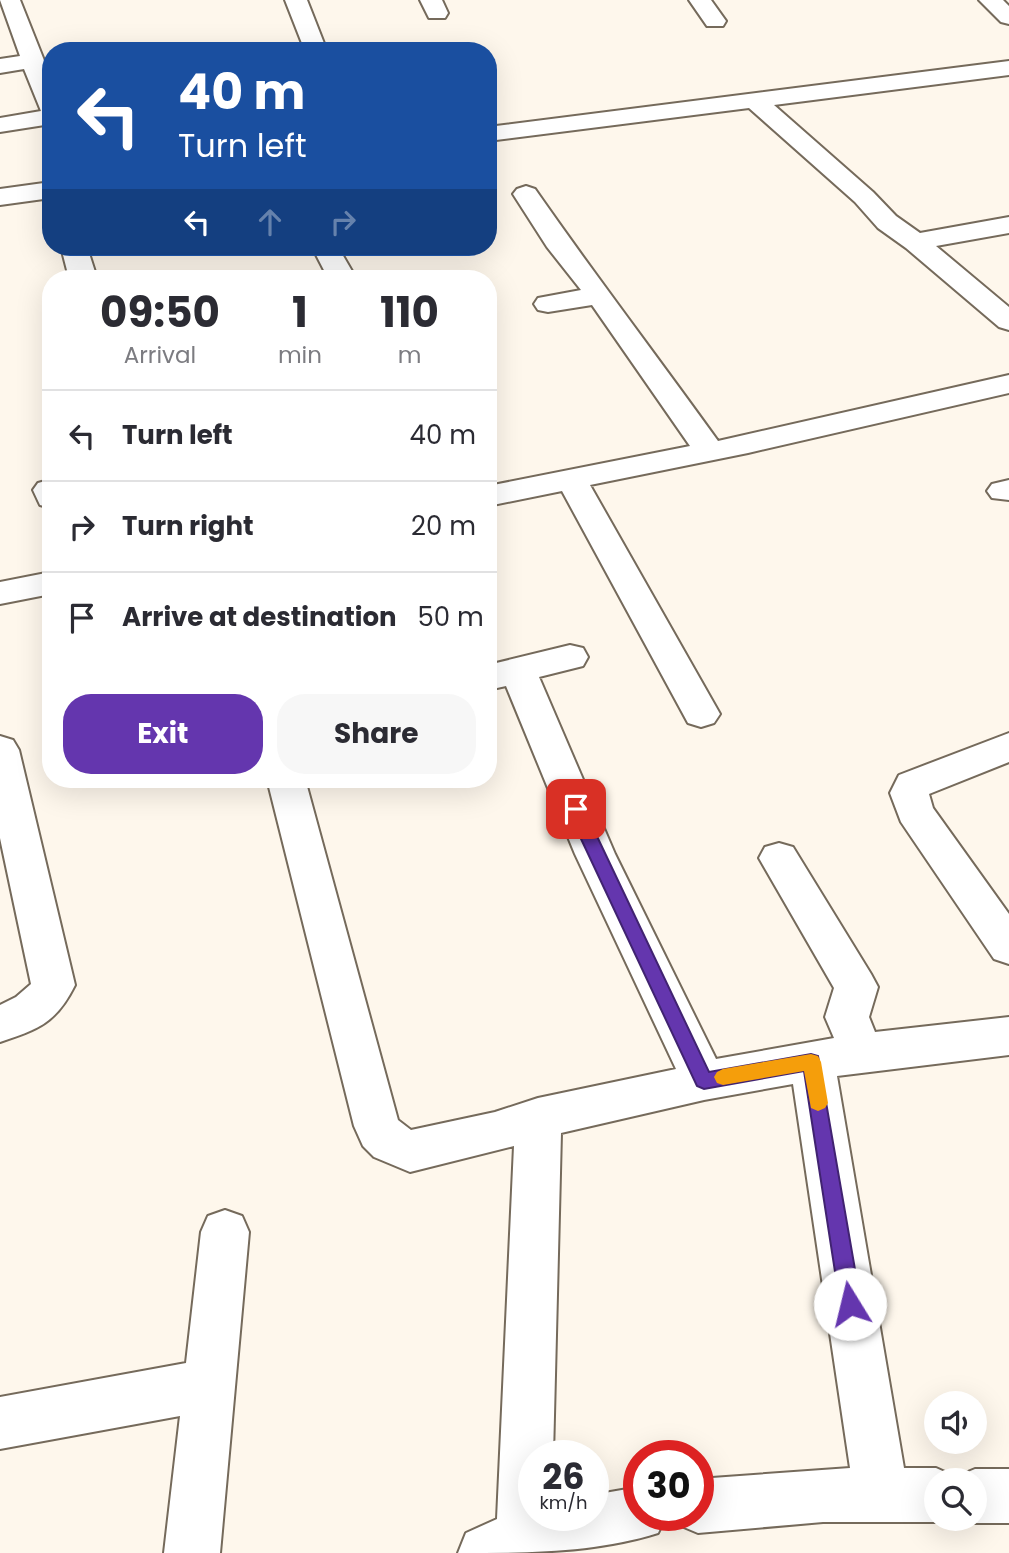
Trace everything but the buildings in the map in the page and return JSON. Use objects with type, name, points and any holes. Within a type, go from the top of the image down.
[{"type":"street","points":[[9,0],[42,83]]},
{"type":"street","points":[[296,0],[312,42]]},
{"type":"street","points":[[700,0],[715,21]]},
{"type":"street","points":[[990,0],[1009,17]]},
{"type":"street","points":[[0,66],[34,61]]},
{"type":"street","points":[[497,133],[1009,68]]},
{"type":"street","points":[[753,99],[863,197],[887,222],[915,242],[1009,321]]},
{"type":"street","points":[[0,125],[42,118]]},
{"type":"street","points":[[0,197],[42,191]]},
{"type":"street","points":[[526,194],[556,241],[599,295],[710,452]]},
{"type":"street","points":[[857,229],[887,222]]},
{"type":"street","points":[[915,242],[1009,225]]},
{"type":"street","points":[[548,304],[599,295]]},
{"type":"street","points":[[497,494],[710,452],[1009,384]]},
{"type":"street","points":[[571,479],[701,714]]},
{"type":"street","points":[[0,593],[42,585]]},
{"type":"street","points":[[570,657],[503,675],[595,855],[704,1081]]},
{"type":"street","points":[[1009,747],[913,785],[909,793],[915,812],[1009,947]]},
{"type":"street","points":[[0,750],[53,985],[48,997],[38,1008],[0,1024]]},
{"type":"street","points":[[288,788],[377,1126],[382,1138],[410,1151],[495,1132],[538,1118],[647,1097],[704,1081],[862,1052],[1009,1036]]},
{"type":"street","points":[[779,858],[856,987],[846,1012],[862,1052]]},
{"type":"street","points":[[811,1062],[881,1493]]},
{"type":"street","points":[[538,1118],[511,1547],[623,1518]]},
{"type":"street","points":[[192,1553],[225,1231]]},
{"type":"street","points":[[0,1423],[208,1385]]},
{"type":"street","points":[[714,1505],[823,1495],[924,1494]]},
{"type":"street","points":[[987,1496],[1009,1496]]},
{"type":"slow traffic","points":[[723,1077],[811,1062],[818,1103]]},
{"type":"route","points":[[576,809],[595,855],[704,1081],[811,1062],[850,1304]]}]
